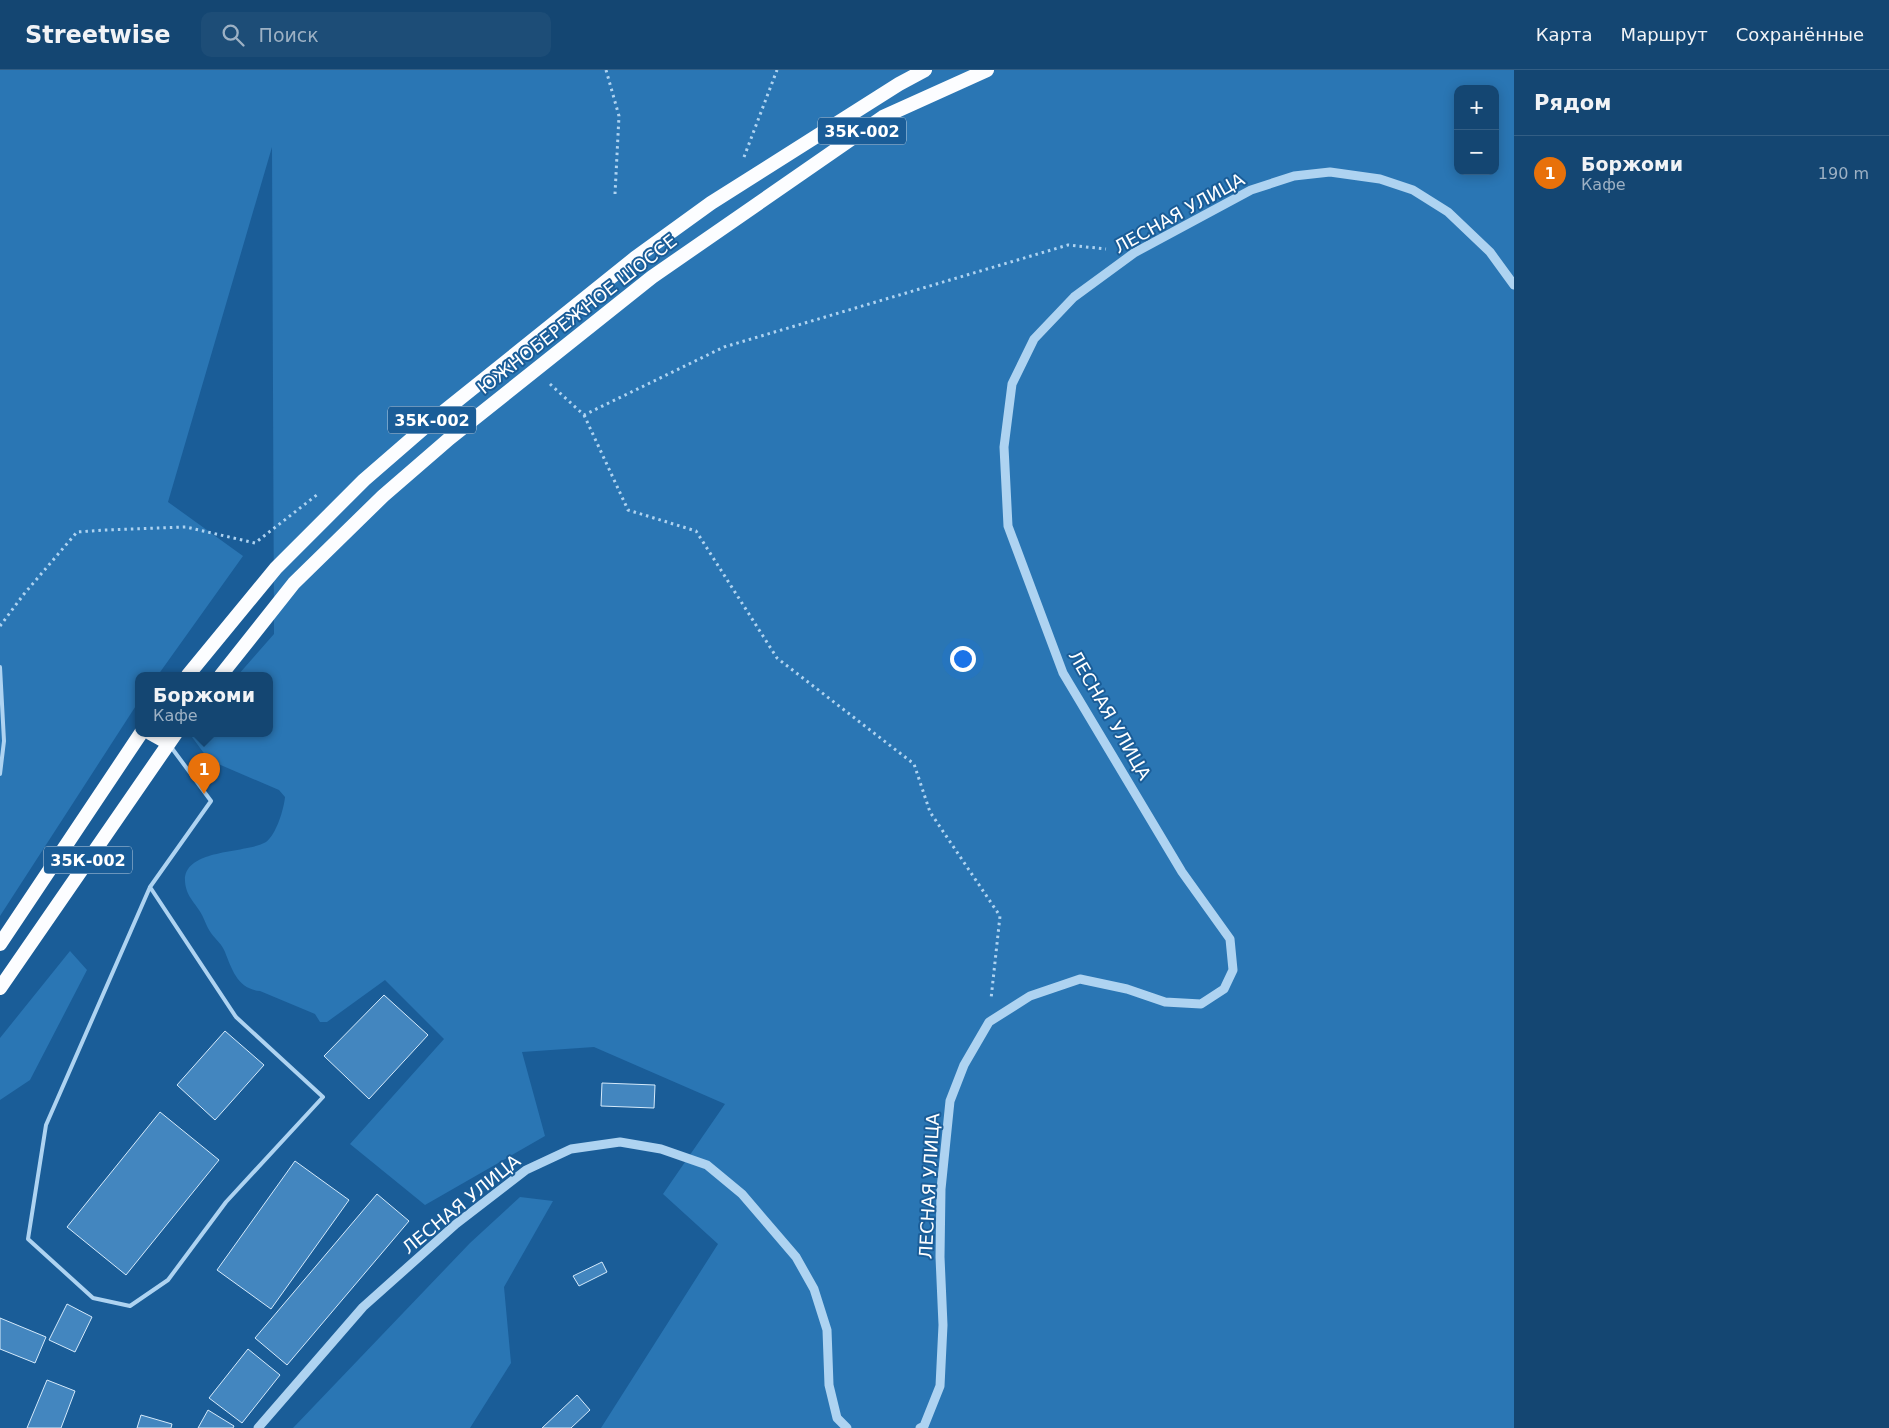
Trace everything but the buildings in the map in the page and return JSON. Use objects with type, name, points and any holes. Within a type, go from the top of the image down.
[{"type":"highway","name":"ЮЖНОБЕРЕЖНОЕ ШОССЕ","points":[[190,672],[276,568],[364,480],[432,421],[635,258],[711,203],[898,84],[925,70]]},
{"type":"highway","name":"ЮЖНОБЕРЕЖНОЕ ШОССЕ","points":[[223,672],[294,583],[383,496],[450,438],[652,277],[883,117],[987,70]]},
{"type":"highway","name":"35К-002","points":[[0,944],[138,737]]},
{"type":"highway","name":"35К-002","points":[[0,988],[172,738]]},
{"type":"street","name":"ЛЕСНАЯ УЛИЦА","points":[[920,1428],[924,1426],[940,1386],[943,1325],[940,1257],[941,1189],[950,1101],[964,1065],[989,1022],[1030,996],[1080,979],[1127,989],[1165,1002],[1201,1004],[1224,989],[1233,970],[1230,939],[1182,872],[1063,673],[1008,526],[1004,447],[1012,384],[1034,339],[1074,298],[1134,253],[1251,190],[1294,176],[1330,172],[1380,179],[1413,190],[1448,212],[1490,252],[1514,285]]},
{"type":"street","name":"ЛЕСНАЯ УЛИЦА","points":[[258,1428],[363,1307],[464,1218],[526,1170],[571,1150],[620,1142],[661,1149],[707,1165],[742,1194],[796,1257],[814,1289],[826,1330],[829,1384],[837,1418],[847,1428]]},
{"type":"lane","points":[[0,667],[4,741],[0,774]]},
{"type":"lane","points":[[150,887],[236,1017],[323,1097],[226,1202],[168,1280],[130,1306],[93,1298],[28,1240],[46,1125],[150,887],[211,801],[172,738]]},
{"type":"path","points":[[606,70],[619,116],[615,194]]},
{"type":"path","points":[[742,161],[777,70]]},
{"type":"path","points":[[584,415],[724,347],[1068,245],[1134,253]]},
{"type":"path","points":[[535,370],[584,415],[628,510],[696,531],[777,658],[914,764],[930,812],[1000,916],[989,1022]]},
{"type":"path","points":[[0,626],[77,532],[186,527],[255,543],[317,494],[337,507]]},
{"type":"shaded area","points":[[0,70],[1514,70],[1514,1428],[601,1428],[718,1244],[663,1194],[725,1104],[594,1047],[522,1052],[545,1136],[425,1205],[350,1144],[444,1039],[385,980],[327,1022],[320,1022],[315,1014],[246,987],[237,978],[224,949],[209,930],[187,891],[185,877],[190,867],[200,860],[213,855],[256,846],[270,839],[279,821],[285,797],[279,790],[209,760],[192,737],[273,737],[273,672],[241,672],[274,634],[272,147],[168,502],[243,556],[160,672],[135,672],[135,707],[0,916]]},
{"type":"shaded area","points":[[70,951],[87,970],[30,1080],[0,1100],[0,1038]]},
{"type":"shaded area","points":[[520,1197],[553,1201],[504,1287],[511,1363],[470,1428],[293,1428],[470,1243]]},
{"type":"place","name":"Боржоми","points":[[204,794]]}]
